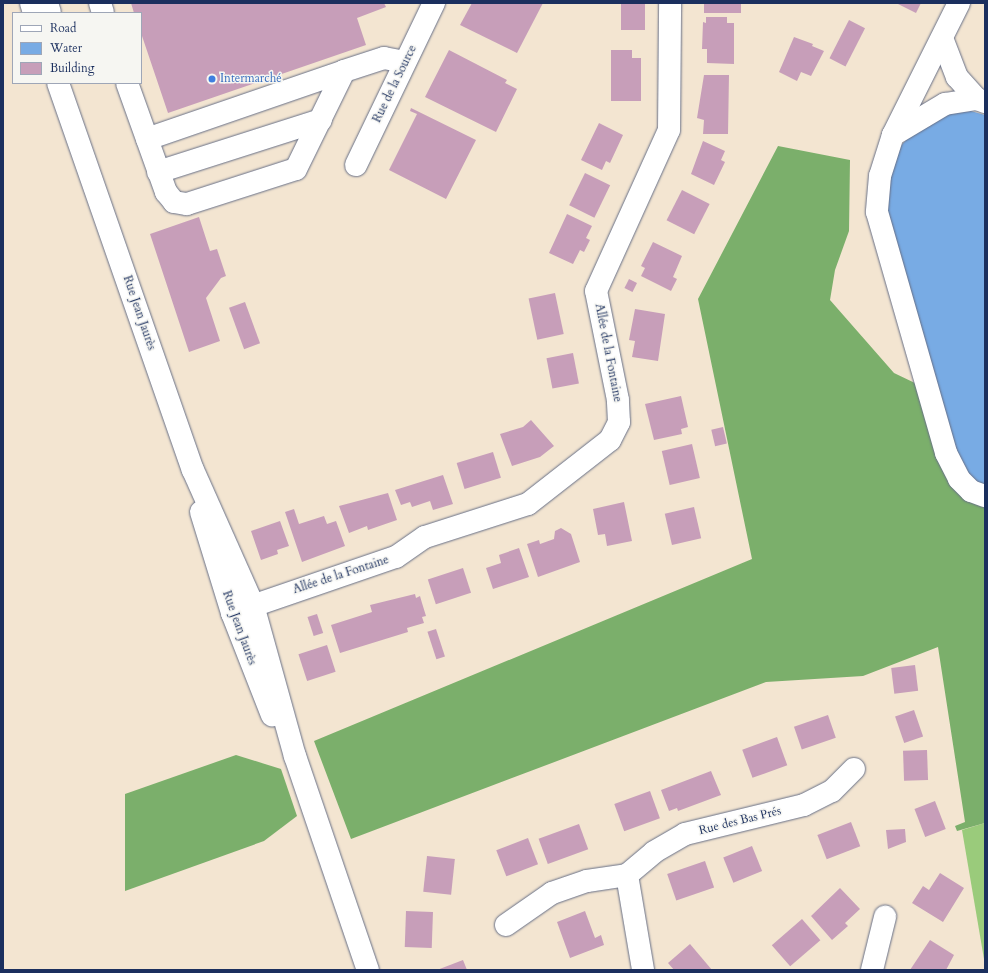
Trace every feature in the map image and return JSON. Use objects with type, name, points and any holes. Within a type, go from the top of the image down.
[{"type":"street","name":"Rue de la Source","points":[[356,164],[434,3]]},
{"type":"street","name":"Allée de la Fontaine","points":[[232,613],[396,558],[425,537],[528,504],[610,440],[619,422],[618,400],[596,291],[669,130],[670,3]]},
{"type":"street","points":[[959,3],[894,135],[880,176],[877,212],[946,453],[959,479],[971,491],[985,496]]},
{"type":"street","points":[[942,38],[957,77],[981,101]]},
{"type":"street","points":[[147,139],[384,58],[405,62]]},
{"type":"street","points":[[128,84],[158,172],[170,197],[174,202],[187,204],[296,169],[344,71]]},
{"type":"street","name":"Rue Jean Jaurès","points":[[58,84],[193,470],[253,605],[295,756],[368,970]]},
{"type":"street","name":"Rue Jean Jaurès","points":[[68,84],[85,157]]},
{"type":"street","points":[[894,135],[945,104],[981,101]]},
{"type":"street","points":[[158,172],[321,120]]},
{"type":"street","name":"Rue Jean Jaurès","points":[[193,470],[200,511],[232,613],[273,717],[295,756]]},
{"type":"street","name":"Rue des Bas Prés","points":[[628,875],[654,852],[685,834],[804,805],[832,791],[854,769]]},
{"type":"street","points":[[506,925],[552,893],[587,881],[628,875],[643,970]]},
{"type":"street","points":[[872,970],[885,917]]},
{"type":"green space","points":[[778,146],[850,160],[849,231],[835,270],[830,300],[894,373],[917,384],[985,503],[985,823],[957,831],[955,826],[965,822],[938,647],[863,676],[766,682],[351,839],[314,741],[752,559],[698,299]]},
{"type":"green space","points":[[236,755],[281,769],[297,816],[264,841],[125,891],[125,794]]},
{"type":"green space","points":[[985,823],[985,965],[962,830]]},
{"type":"water","points":[[971,111],[985,115],[985,490],[965,481],[885,216],[889,177],[897,150],[918,127],[939,115]]},
{"type":"building","name":"Intermarché","points":[[131,3],[384,3],[386,7],[357,18],[366,45],[168,113],[142,36],[142,12],[134,12]]},
{"type":"building","points":[[472,3],[543,3],[517,53],[460,25]]},
{"type":"building","points":[[621,3],[645,3],[645,30],[621,30]]},
{"type":"building","points":[[704,3],[741,3],[741,13],[704,13]]},
{"type":"building","points":[[896,3],[921,3],[916,13]]},
{"type":"building","points":[[706,17],[727,17],[727,23],[734,23],[734,64],[707,63],[707,49],[702,49],[703,22],[706,23]]},
{"type":"building","points":[[849,20],[865,28],[846,66],[829,58]]},
{"type":"building","points":[[794,37],[813,44],[812,46],[824,51],[811,76],[801,72],[797,81],[779,72]]},
{"type":"building","points":[[449,50],[507,80],[505,83],[517,89],[496,132],[425,97]]},
{"type":"building","points":[[611,50],[632,50],[632,58],[641,58],[641,101],[611,101]]},
{"type":"building","points":[[704,75],[729,75],[728,134],[703,134],[704,120],[697,118]]},
{"type":"building","points":[[411,108],[476,140],[446,199],[389,170],[417,114],[410,111]]},
{"type":"building","points":[[599,123],[623,135],[610,163],[606,161],[602,170],[581,160]]},
{"type":"building","points":[[703,141],[725,151],[721,160],[725,162],[714,185],[691,174]]},
{"type":"building","points":[[585,173],[610,185],[594,218],[569,205]]},
{"type":"building","points":[[682,190],[710,204],[694,234],[667,220]]},
{"type":"building","points":[[567,214],[592,226],[586,238],[590,240],[584,252],[580,250],[573,264],[549,253]]},
{"type":"building","points":[[199,217],[210,251],[217,249],[226,276],[221,278],[206,298],[220,341],[189,352],[150,234]]},
{"type":"building","points":[[653,242],[682,256],[673,277],[677,279],[671,291],[641,276],[645,268],[641,266]]},
{"type":"building","points":[[629,279],[637,283],[632,292],[624,288]]},
{"type":"building","points":[[555,293],[564,334],[537,340],[529,299]]},
{"type":"building","points":[[245,302],[260,343],[244,349],[229,308]]},
{"type":"building","points":[[635,309],[665,314],[658,361],[632,357],[635,341],[629,340]]},
{"type":"building","points":[[573,353],[579,383],[552,389],[546,358]]},
{"type":"building","points":[[681,396],[688,427],[681,429],[682,434],[654,440],[645,404]]},
{"type":"building","points":[[531,420],[554,446],[540,457],[512,466],[500,434],[523,427]]},
{"type":"building","points":[[723,427],[727,444],[715,446],[711,430]]},
{"type":"building","points":[[692,444],[700,478],[670,485],[662,451]]},
{"type":"building","points":[[493,452],[501,478],[465,489],[457,463]]},
{"type":"building","points":[[443,475],[453,504],[433,510],[430,501],[412,507],[410,502],[401,505],[395,490]]},
{"type":"building","points":[[388,493],[397,520],[368,530],[367,526],[349,533],[339,506]]},
{"type":"building","points":[[624,502],[632,541],[607,546],[605,534],[598,535],[593,509]]},
{"type":"building","points":[[694,507],[701,538],[672,545],[665,514]]},
{"type":"building","points":[[294,509],[299,524],[324,516],[327,524],[336,521],[345,546],[302,562],[285,512]]},
{"type":"building","points":[[280,521],[289,546],[277,550],[278,554],[261,560],[251,531]]},
{"type":"building","points":[[561,528],[571,534],[580,562],[538,577],[527,544],[539,540],[540,544],[554,539],[555,531]]},
{"type":"building","points":[[519,548],[529,577],[493,589],[486,568],[501,563],[499,555]]},
{"type":"building","points":[[463,568],[471,593],[436,604],[428,579]]},
{"type":"building","points":[[415,594],[416,598],[420,596],[426,616],[422,617],[424,623],[407,628],[408,632],[340,653],[331,625],[372,612],[370,605]]},
{"type":"building","points":[[317,614],[323,633],[314,636],[307,617]]},
{"type":"building","points":[[436,629],[445,657],[436,659],[427,632]]},
{"type":"building","points":[[327,645],[336,672],[307,681],[298,654]]},
{"type":"building","points":[[915,665],[918,691],[894,694],[891,668]]},
{"type":"building","points":[[914,710],[923,736],[904,743],[895,717]]},
{"type":"building","points":[[828,715],[836,738],[802,749],[794,727]]},
{"type":"building","points":[[777,737],[787,765],[752,778],[742,750]]},
{"type":"building","points":[[927,750],[928,780],[904,781],[903,751]]},
{"type":"building","points":[[711,771],[721,795],[678,811],[677,808],[669,811],[661,790]]},
{"type":"building","points":[[650,791],[660,818],[624,831],[614,804]]},
{"type":"building","points":[[935,801],[946,829],[925,837],[914,809]]},
{"type":"building","points":[[851,822],[860,846],[827,859],[817,835]]},
{"type":"building","points":[[579,824],[588,849],[548,864],[539,839]]},
{"type":"building","points":[[905,829],[906,842],[888,849],[886,830]]},
{"type":"building","points":[[528,838],[538,864],[506,876],[496,850]]},
{"type":"building","points":[[752,846],[762,871],[733,883],[723,858]]},
{"type":"building","points":[[427,856],[455,859],[451,895],[423,892]]},
{"type":"building","points":[[705,861],[714,887],[676,900],[667,874]]},
{"type":"building","points":[[940,873],[964,888],[943,922],[912,903],[923,886],[929,890]]},
{"type":"building","points":[[840,888],[860,909],[845,923],[848,926],[832,940],[811,916]]},
{"type":"building","points":[[406,911],[433,912],[432,948],[405,947]]},
{"type":"building","points":[[585,911],[595,938],[601,935],[604,945],[570,958],[557,922]]},
{"type":"building","points":[[802,919],[820,940],[790,966],[772,945]]},
{"type":"building","points":[[930,940],[954,955],[946,970],[910,970]]},
{"type":"building","points":[[690,944],[712,970],[674,970],[668,963]]},
{"type":"building","points":[[463,960],[467,970],[437,970]]},
{"type":"place","name":"Intermarché","points":[[212,79]]}]
